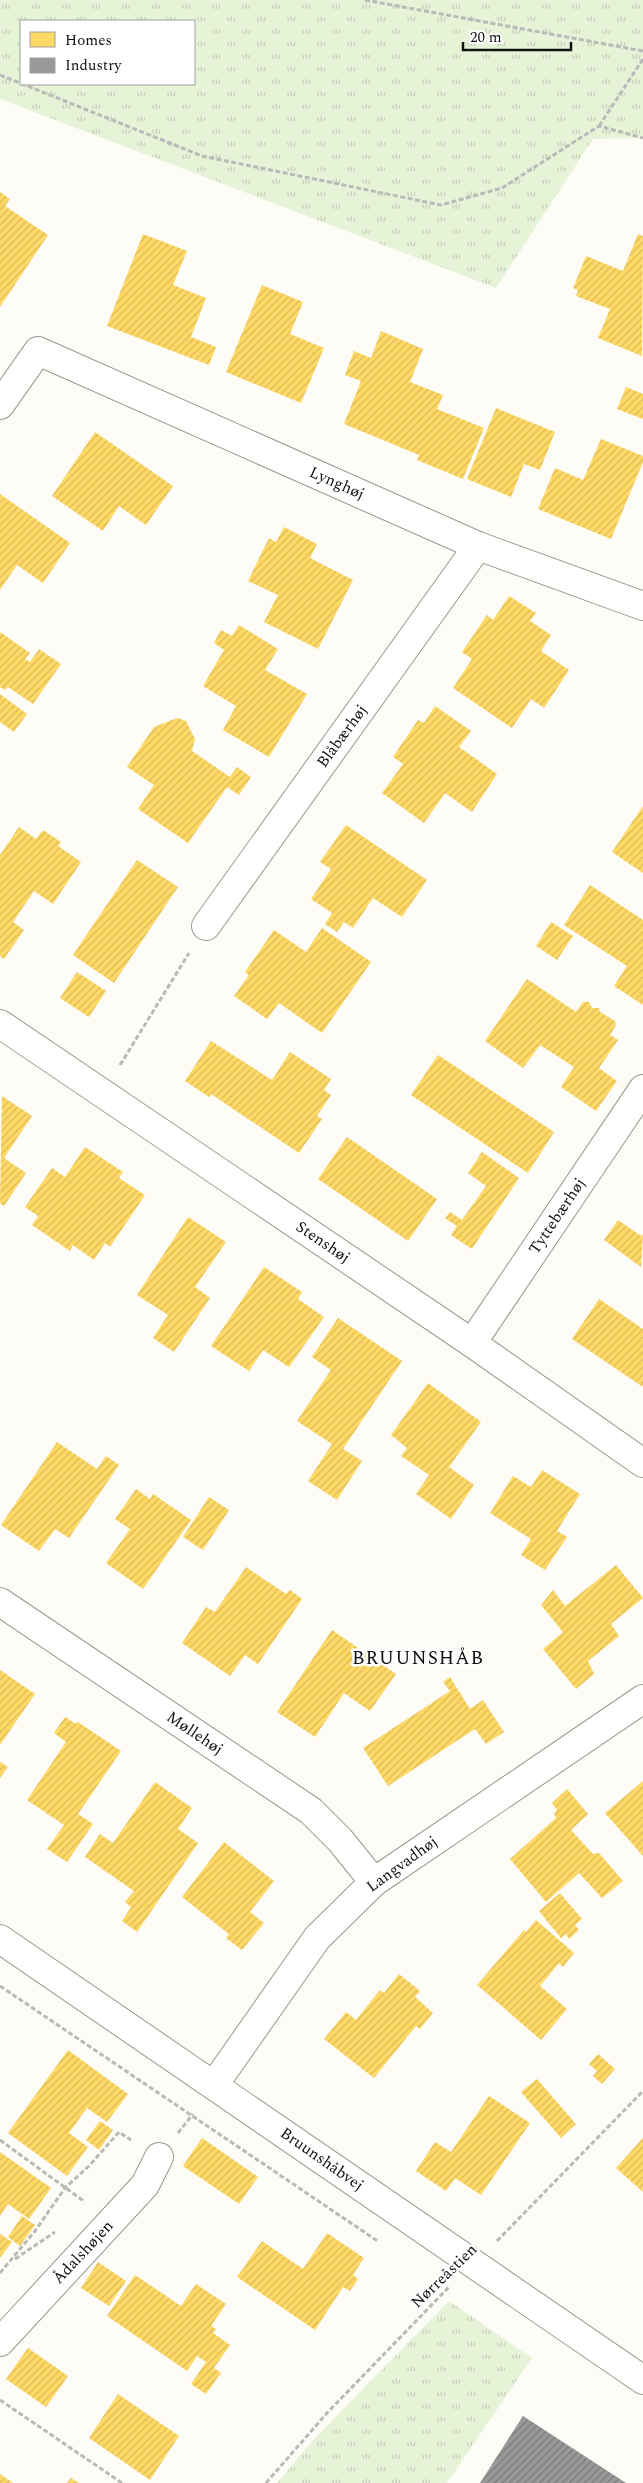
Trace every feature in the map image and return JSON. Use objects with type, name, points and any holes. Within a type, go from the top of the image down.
[{"type":"street","name":"Lynghøj","points":[[0,405],[38,351],[478,546],[642,602]]},
{"type":"street","name":"Blåbærhøj","points":[[206,926],[478,546]]},
{"type":"street","name":"Stenshøj","points":[[0,1024],[472,1343],[643,1463]]},
{"type":"street","name":"Tyttebærhøj","points":[[472,1343],[643,1089]]},
{"type":"street","name":"Møllehøj","points":[[0,1602],[311,1811],[340,1840],[374,1882]]},
{"type":"street","name":"Langvadhøj","points":[[214,2085],[317,1938],[374,1882],[643,1698]]},
{"type":"street","name":"Bruunshåbvej","points":[[0,1939],[643,2380]]},
{"type":"street","name":"Ådalshøjen","points":[[0,2342],[145,2185],[158,2158]]},
{"type":"path","points":[[365,0],[643,51]]},
{"type":"path","points":[[25,85],[202,156],[441,206],[502,188],[599,126],[643,59]]},
{"type":"path","points":[[0,75],[20,83]]},
{"type":"path","points":[[599,126],[643,138]]},
{"type":"path","points":[[103,1093],[206,926]]},
{"type":"path","points":[[0,1986],[382,2244]]},
{"type":"path","name":"Nørreåstien","points":[[266,2483],[327,2413],[448,2288],[476,2264],[643,2091]]},
{"type":"path","points":[[0,2273],[12,2261],[65,2188],[89,2166],[118,2132],[158,2158]]},
{"type":"path","points":[[0,2140],[111,2222]]},
{"type":"path","points":[[12,2261],[60,2229]]},
{"type":"path","points":[[440,2283],[448,2288]]},
{"type":"path","points":[[0,2400],[122,2483]]},
{"type":"green space","points":[[0,0],[643,0],[643,138],[593,139],[496,288],[0,99]]},
{"type":"green space","points":[[449,2301],[532,2358],[447,2483],[277,2483],[315,2438]]},
{"type":"building: Homes","points":[[0,192],[10,199],[5,206],[48,235],[0,307]]},
{"type":"building: Homes","points":[[143,234],[187,251],[173,285],[206,298],[191,337],[216,347],[209,365],[107,326]]},
{"type":"building: Homes","points":[[638,234],[643,236],[642,356],[598,338],[610,309],[576,296],[578,290],[573,288],[586,256],[623,271]]},
{"type":"building: Homes","points":[[262,285],[303,302],[290,334],[324,348],[301,403],[226,372]]},
{"type":"building: Homes","points":[[381,331],[423,349],[410,382],[443,395],[437,409],[484,428],[463,479],[417,460],[419,455],[344,424],[361,381],[345,375],[354,351],[371,358]]},
{"type":"building: Homes","points":[[626,387],[643,394],[643,419],[617,409]]},
{"type":"building: Homes","points":[[496,408],[555,432],[540,470],[524,464],[511,497],[467,479]]},
{"type":"building: Homes","points":[[95,432],[173,486],[146,525],[119,506],[103,531],[52,496]]},
{"type":"building: Homes","points":[[601,439],[643,456],[643,462],[611,539],[538,509],[555,468],[583,480]]},
{"type":"building: Homes","points":[[0,494],[70,543],[43,583],[17,565],[0,590]]},
{"type":"building: Homes","points":[[284,527],[317,544],[310,558],[353,580],[318,649],[264,622],[278,595],[248,581],[269,538],[276,542]]},
{"type":"building: Homes","points":[[509,596],[536,613],[530,621],[551,635],[541,651],[569,670],[544,708],[531,699],[512,728],[453,688],[472,659],[462,652],[487,615],[493,620]]},
{"type":"building: Homes","points":[[239,625],[278,649],[265,670],[307,694],[269,757],[223,730],[236,706],[203,686],[224,650],[214,643],[221,630],[232,636]]},
{"type":"building: Homes","points":[[0,632],[30,653],[25,659],[30,662],[39,649],[61,664],[33,704],[8,687],[5,690],[0,687]]},
{"type":"building: Homes","points":[[0,694],[27,714],[14,732],[0,722]]},
{"type":"building: Homes","points":[[435,706],[471,731],[459,747],[497,774],[472,812],[445,793],[424,823],[382,793],[403,764],[393,757],[418,720],[424,723]]},
{"type":"building: Homes","points":[[177,718],[186,721],[195,739],[192,751],[230,777],[237,767],[251,777],[239,795],[227,787],[188,843],[138,809],[154,785],[127,767],[154,727]]},
{"type":"building: Homes","points":[[643,806],[643,873],[612,852]]},
{"type":"building: Homes","points":[[346,825],[427,880],[402,917],[373,898],[353,928],[344,922],[337,932],[325,924],[332,913],[311,899],[331,869],[320,862]]},
{"type":"building: Homes","points":[[19,827],[36,839],[43,830],[61,842],[58,846],[81,862],[53,904],[34,891],[13,922],[24,930],[4,959],[0,956],[0,855]]},
{"type":"building: Homes","points":[[137,860],[178,887],[114,983],[73,955]]},
{"type":"building: Homes","points":[[590,885],[643,920],[643,1005],[614,986],[627,966],[564,925]]},
{"type":"building: Homes","points":[[551,922],[573,936],[557,960],[536,946]]},
{"type":"building: Homes","points":[[322,928],[371,962],[322,1033],[279,1003],[267,1019],[234,996],[249,975],[245,972],[274,930],[306,952]]},
{"type":"building: Homes","points":[[77,972],[106,991],[89,1017],[60,998]]},
{"type":"building: Homes","points":[[527,979],[576,1012],[583,1002],[589,1002],[592,1008],[599,1008],[600,1012],[615,1021],[616,1025],[610,1035],[618,1040],[599,1068],[617,1081],[596,1111],[561,1087],[574,1067],[540,1045],[523,1068],[485,1041]]},
{"type":"building: Homes","points":[[211,1041],[272,1080],[290,1052],[331,1079],[324,1090],[331,1095],[317,1116],[322,1119],[299,1153],[211,1094],[209,1097],[185,1081]]},
{"type":"building: Homes","points":[[438,1055],[554,1132],[528,1173],[411,1095]]},
{"type":"building: Homes","points":[[2,1096],[32,1116],[4,1158],[26,1173],[4,1206],[0,1203]]},
{"type":"building: Homes","points":[[347,1137],[437,1199],[408,1241],[318,1179]]},
{"type":"building: Homes","points":[[85,1147],[123,1172],[119,1178],[145,1195],[110,1247],[105,1243],[94,1260],[73,1245],[70,1251],[32,1225],[38,1216],[25,1207],[52,1168],[65,1177]]},
{"type":"building: Homes","points":[[482,1152],[519,1178],[472,1249],[451,1235],[457,1226],[445,1218],[450,1212],[462,1220],[486,1186],[468,1173]]},
{"type":"building: Homes","points":[[188,1217],[226,1242],[195,1287],[210,1298],[174,1352],[153,1338],[168,1315],[137,1295]]},
{"type":"building: Homes","points":[[618,1220],[641,1236],[643,1234],[641,1267],[604,1240]]},
{"type":"building: Homes","points":[[264,1267],[302,1292],[298,1299],[324,1317],[289,1367],[263,1350],[249,1371],[211,1346]]},
{"type":"building: Homes","points":[[599,1299],[643,1329],[643,1387],[572,1339]]},
{"type":"building: Homes","points":[[338,1318],[402,1361],[343,1449],[362,1461],[337,1500],[308,1481],[332,1444],[297,1421],[331,1370],[312,1357]]},
{"type":"building: Homes","points":[[428,1383],[481,1422],[449,1467],[474,1485],[451,1519],[416,1494],[429,1475],[401,1456],[407,1448],[391,1435]]},
{"type":"building: Homes","points":[[57,1442],[97,1469],[106,1456],[119,1465],[69,1538],[55,1529],[39,1551],[1,1525]]},
{"type":"building: Homes","points":[[542,1470],[580,1494],[557,1531],[567,1537],[545,1570],[521,1555],[531,1539],[490,1513],[513,1476],[531,1487]]},
{"type":"building: Homes","points":[[136,1489],[150,1499],[153,1494],[191,1520],[143,1589],[106,1563],[130,1529],[115,1519]]},
{"type":"building: Homes","points":[[209,1497],[229,1510],[203,1550],[183,1537]]},
{"type":"building: Homes","points":[[616,1565],[643,1598],[611,1624],[619,1636],[588,1661],[594,1674],[576,1689],[543,1649],[563,1632],[541,1605],[553,1590],[565,1606]]},
{"type":"building: Homes","points":[[246,1567],[286,1594],[290,1590],[302,1599],[258,1664],[245,1655],[230,1676],[182,1643],[206,1607],[215,1612]]},
{"type":"building: Homes","points":[[332,1630],[396,1674],[370,1711],[344,1693],[315,1737],[277,1712]]},
{"type":"building: Homes","points":[[0,1670],[35,1694],[0,1745]]},
{"type":"building: Homes","points":[[450,1677],[470,1709],[483,1700],[504,1732],[486,1744],[475,1729],[388,1786],[363,1748],[450,1691],[443,1682]]},
{"type":"building: Homes","points":[[65,1717],[76,1724],[78,1722],[121,1751],[78,1814],[93,1824],[67,1862],[47,1849],[64,1825],[27,1800],[66,1742],[54,1733]]},
{"type":"building: Homes","points":[[0,1762],[8,1767],[0,1778]]},
{"type":"building: Homes","points":[[643,1781],[643,1856],[605,1813]]},
{"type":"building: Homes","points":[[155,1782],[192,1808],[178,1829],[198,1843],[137,1932],[122,1921],[131,1907],[125,1902],[134,1891],[85,1857],[100,1834],[113,1843]]},
{"type":"building: Homes","points":[[567,1789],[588,1814],[571,1830],[593,1854],[599,1853],[623,1881],[602,1898],[579,1873],[546,1902],[510,1859],[556,1818],[554,1814],[557,1810],[552,1803]]},
{"type":"building: Homes","points":[[224,1842],[274,1881],[250,1912],[264,1923],[242,1950],[226,1938],[229,1934],[182,1897]]},
{"type":"building: Homes","points":[[560,1893],[582,1919],[575,1925],[579,1930],[569,1939],[566,1934],[561,1938],[539,1911]]},
{"type":"building: Homes","points":[[536,1920],[574,1953],[563,1967],[559,1963],[540,1986],[567,2009],[541,2040],[477,1985],[524,1930],[526,1932]]},
{"type":"building: Homes","points":[[399,1974],[420,1991],[415,1997],[433,2013],[420,2029],[416,2026],[374,2078],[324,2039],[346,2012],[356,2020],[380,1990],[384,1993]]},
{"type":"building: Homes","points":[[68,2050],[128,2094],[107,2122],[87,2108],[69,2133],[88,2147],[67,2176],[8,2133]]},
{"type":"building: Homes","points":[[598,2054],[615,2069],[602,2084],[593,2076],[597,2071],[589,2064]]},
{"type":"building: Homes","points":[[537,2079],[576,2124],[561,2138],[521,2092]]},
{"type":"building: Homes","points":[[489,2096],[530,2123],[481,2195],[455,2178],[446,2191],[416,2171],[435,2142],[451,2152]]},
{"type":"building: Homes","points":[[100,2121],[113,2130],[99,2150],[86,2140]]},
{"type":"building: Homes","points":[[202,2138],[258,2177],[239,2204],[183,2166]]},
{"type":"building: Homes","points":[[643,2138],[643,2192],[616,2168]]},
{"type":"building: Homes","points":[[0,2152],[51,2188],[29,2219],[8,2204],[0,2216]]},
{"type":"building: Homes","points":[[22,2216],[35,2225],[20,2246],[8,2237]]},
{"type":"building: Homes","points":[[327,2233],[364,2258],[353,2275],[358,2279],[350,2291],[343,2287],[315,2330],[237,2277],[262,2241],[303,2269]]},
{"type":"building: Homes","points":[[0,2234],[12,2242],[0,2258]]},
{"type":"building: Homes","points":[[98,2262],[126,2281],[109,2306],[81,2288]]},
{"type":"building: Homes","points":[[135,2275],[181,2306],[196,2284],[226,2304],[211,2326],[216,2329],[213,2333],[230,2345],[214,2368],[221,2373],[206,2394],[191,2384],[206,2362],[197,2356],[187,2371],[107,2316]]},
{"type":"building: Homes","points":[[28,2348],[68,2376],[46,2407],[6,2379]]},
{"type":"building: Homes","points":[[118,2394],[179,2436],[150,2480],[89,2438]]},
{"type":"building: Homes","points":[[0,2474],[13,2483],[0,2483]]},
{"type":"building: Homes","points":[[71,2478],[79,2483],[67,2483]]},
{"type":"building: Industry","points":[[523,2416],[626,2483],[480,2483]]},
{"type":"district","name":"BRUUNSHÅB","points":[[418,1658]]}]
